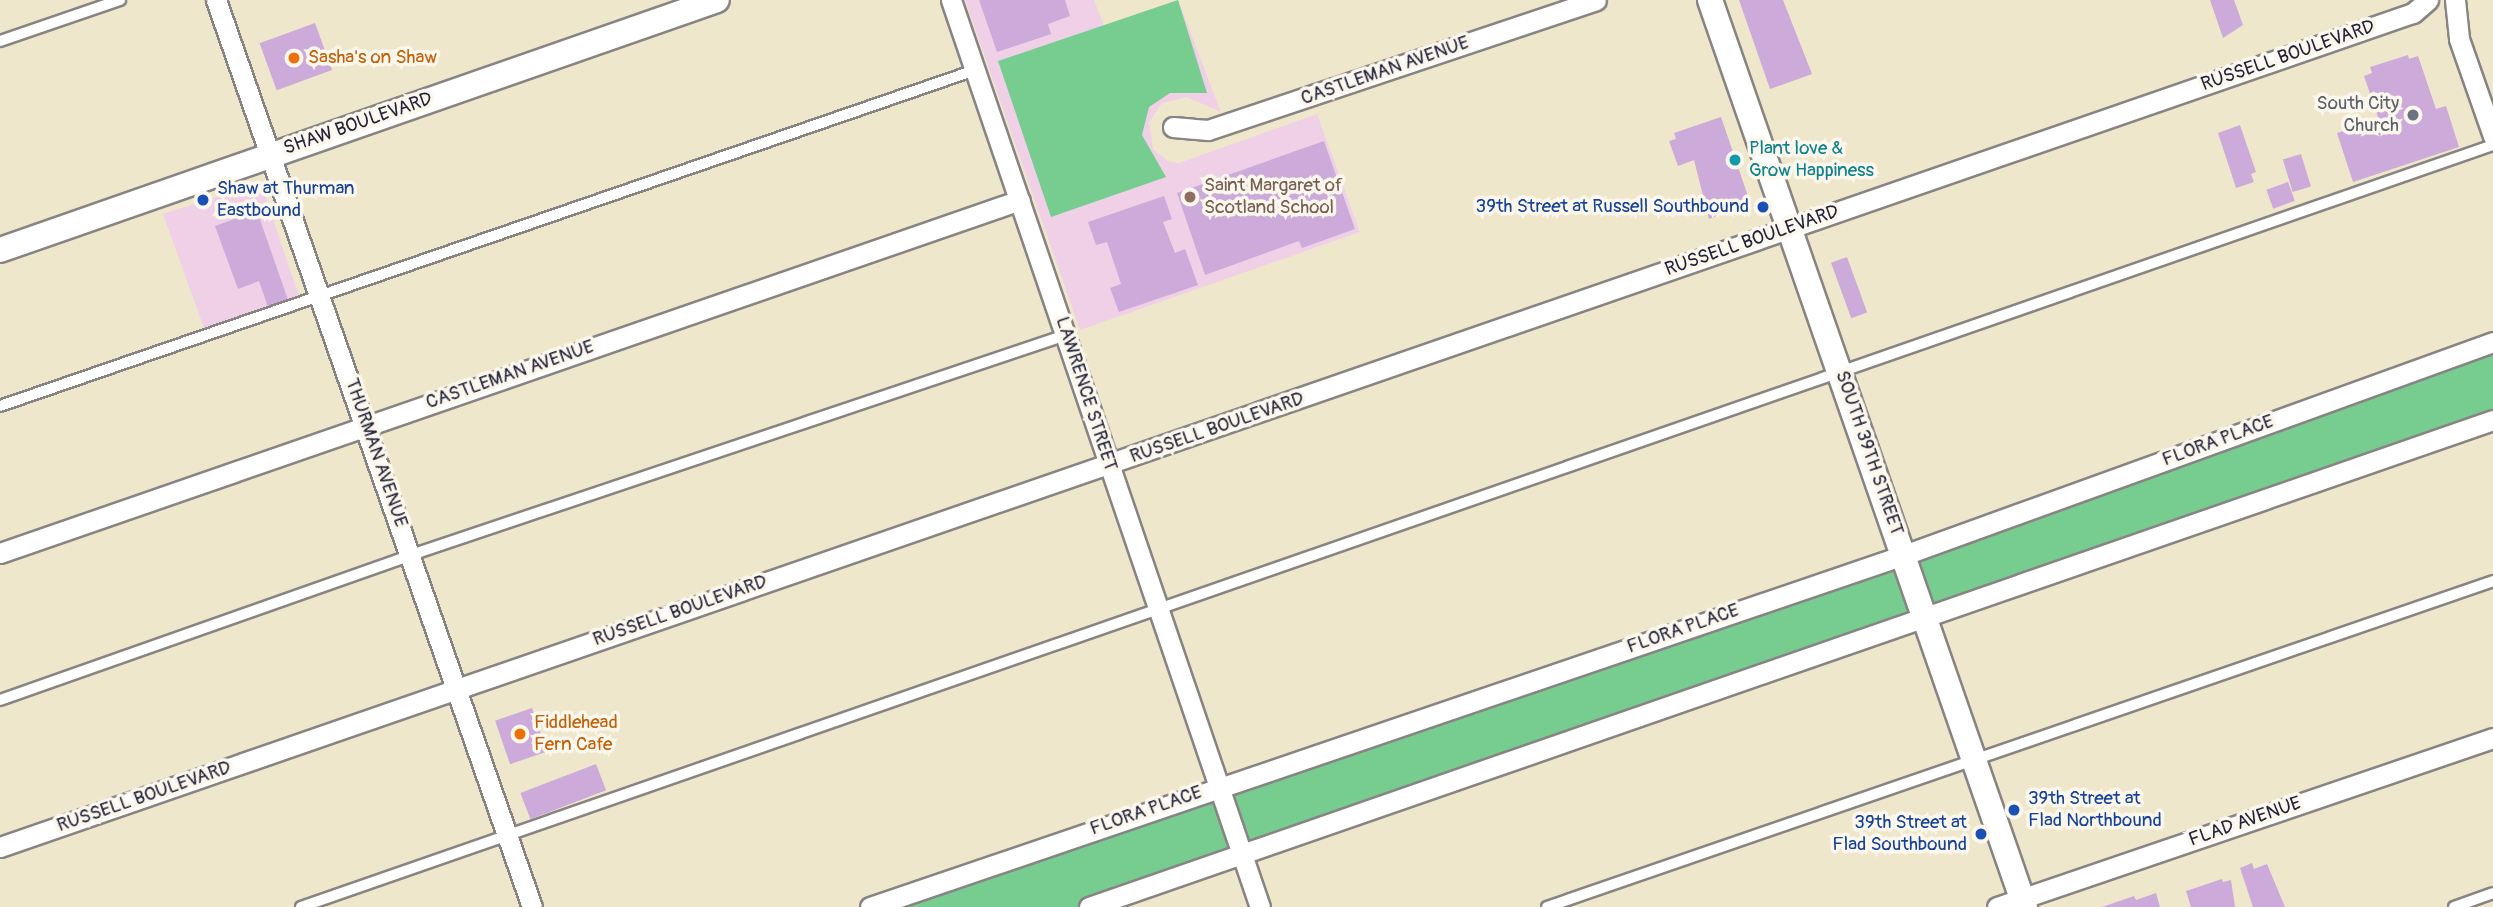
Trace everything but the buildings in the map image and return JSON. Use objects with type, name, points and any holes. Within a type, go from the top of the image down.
[{"type":"street","name":"THURMAN AVENUE","points":[[216,0],[272,154],[532,907]]},
{"type":"street","name":"SHAW BOULEVARD","points":[[0,250],[717,0]]},
{"type":"street","name":"LAWRENCE STREET","points":[[951,0],[1068,334],[1109,465],[1160,606],[1260,907]]},
{"type":"street","name":"CASTLEMAN AVENUE","points":[[1173,127],[1208,130],[1596,0]]},
{"type":"street","name":"SOUTH 39TH STREET","points":[[1710,0],[1792,227],[2024,903]]},
{"type":"street","name":"RUSSELL BOULEVARD","points":[[0,847],[2413,13],[2428,0]]},
{"type":"street","points":[[2455,0],[2459,39],[2493,136]]},
{"type":"street","name":"CASTLEMAN AVENUE","points":[[0,553],[366,424],[1020,200]]},
{"type":"street","name":"FLORA PLACE","points":[[870,907],[1904,555],[2493,342]]},
{"type":"street","points":[[1089,907],[2493,420]]},
{"type":"street","name":"FLAD AVENUE","points":[[1997,907],[2024,903],[2493,738]]},
{"type":"lane","points":[[0,41],[120,0]]},
{"type":"lane","points":[[0,406],[975,70]]},
{"type":"lane","points":[[301,907],[1160,606],[2493,145]]},
{"type":"lane","points":[[0,700],[411,555],[1068,334]]},
{"type":"lane","points":[[1546,907],[2493,581]]},
{"type":"lane","points":[[2454,907],[2493,893]]},
{"type":"shaded area","name":"Saint Margaret of Scotland School","points":[[965,0],[1094,0],[1104,26],[1178,0],[1221,112],[1186,97],[1162,103],[1149,122],[1153,149],[1169,162],[1179,163],[1317,114],[1360,232],[1080,330]]},
{"type":"shaded area","points":[[251,186],[260,188],[266,198],[300,299],[205,331],[163,214]]},
{"type":"green space","points":[[1178,0],[1207,93],[1170,93],[1149,107],[1142,135],[1166,177],[1051,217],[998,61]]},
{"type":"green space","points":[[2493,342],[2493,420],[1089,907],[870,907]]},
{"type":"place","name":"Sasha's on Shaw","points":[[294,58]]},
{"type":"place","name":"South City Church","points":[[2413,115]]},
{"type":"place","name":"Plant love & Grow Happiness","points":[[1735,160]]},
{"type":"place","name":"Saint Margaret of Scotland School","points":[[1190,197]]},
{"type":"place","name":"Shaw at Thurman Eastbound","points":[[203,200]]},
{"type":"place","name":"39th Street at Russell Southbound","points":[[1763,207]]},
{"type":"place","name":"Fiddlehead Fern Cafe","points":[[520,734]]},
{"type":"place","name":"39th Street at Flad Northbound","points":[[2014,810]]},
{"type":"place","name":"39th Street at Flad Southbound","points":[[1981,834]]}]
